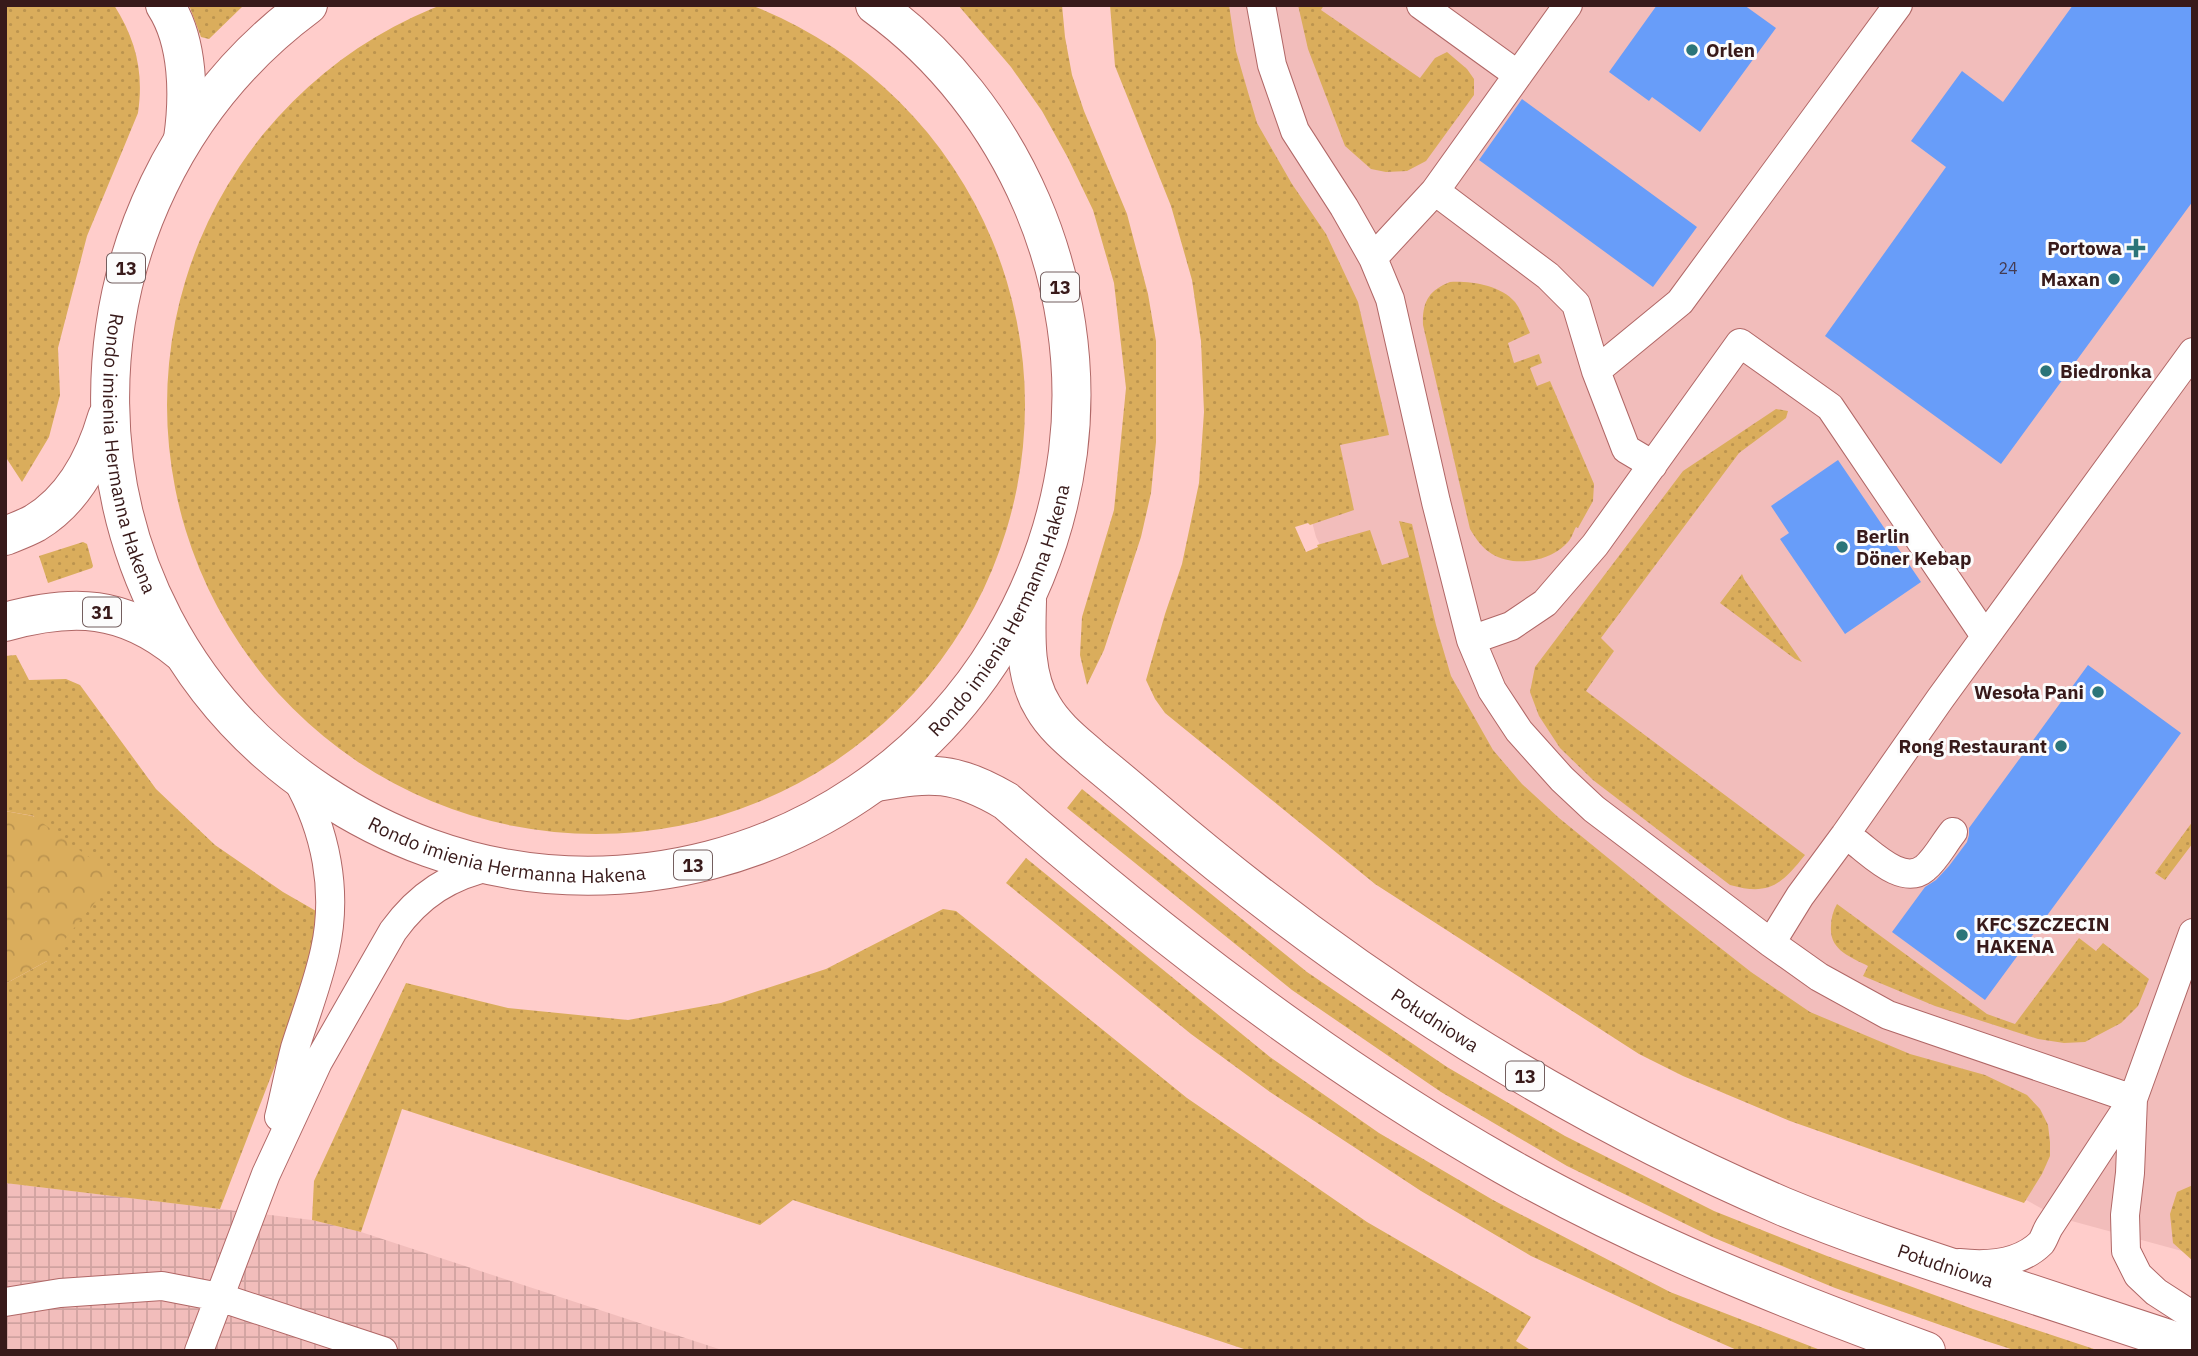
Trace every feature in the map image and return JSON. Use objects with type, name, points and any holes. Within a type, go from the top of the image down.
[{"type":"main road","name":"13","points":[[165,5],[174,24],[184,64],[187,112],[183,139]]},
{"type":"main road","name":"Rondo imienia Hermanna Hakena","points":[[308,5],[259,46],[205,106],[163,174],[132,249],[121,288],[110,368],[109,408],[118,488],[140,566],[156,603],[197,672],[231,715],[293,773],[344,808],[416,844],[493,866],[533,873],[587,876],[653,872],[732,855],[771,841],[842,804],[876,782],[907,756],[963,698],[994,655],[1027,596],[1055,520],[1064,481],[1072,401],[1066,320],[1048,242],[1016,168],[972,100],[918,40],[875,5]]},
{"type":"main road","points":[[5,536],[36,522],[58,505],[76,485],[100,440],[109,408]]},
{"type":"main road","name":"Południowa","points":[[1027,596],[1028,659],[1034,690],[1043,709],[1064,733],[1203,852],[1343,959],[1441,1025],[1533,1081],[1625,1130],[1782,1205],[1928,1260],[2193,1347]]},
{"type":"main road","name":"31","points":[[5,622],[46,611],[89,610],[116,615],[163,637],[187,657]]},
{"type":"main road","name":"13","points":[[876,782],[911,775],[939,775],[978,785],[1006,801],[1227,983],[1433,1123],[1506,1166],[1651,1240],[1778,1295],[1926,1351]]},
{"type":"lane","points":[[1261,5],[1272,65],[1296,131],[1373,258],[1390,299],[1436,502],[1471,640],[1492,690],[1519,731],[1562,779],[1594,809],[1771,943],[1819,976],[1888,1015],[2133,1099]]},
{"type":"lane","points":[[1421,5],[1518,75]]},
{"type":"lane","points":[[1373,258],[1435,191],[1569,5]]},
{"type":"lane","points":[[1596,371],[1680,302],[1898,5]]},
{"type":"lane","points":[[1435,191],[1549,276],[1576,304],[1596,371],[1626,449],[1653,466]]},
{"type":"lane","points":[[1471,640],[1511,626],[1545,603],[1595,545],[1740,343],[1830,407],[1985,636]]},
{"type":"lane","points":[[1771,943],[1800,896],[1985,636],[2193,352]]},
{"type":"lane","points":[[266,1174],[295,1051],[325,952],[330,923],[330,884],[322,838],[308,799],[293,773]]},
{"type":"lane","points":[[1857,843],[1901,873],[1914,873],[1925,869],[1953,832]]},
{"type":"lane","points":[[199,1351],[266,1174],[318,1062],[373,964],[404,916],[433,889],[470,872],[493,866]]},
{"type":"lane","points":[[1928,1260],[1984,1265],[2021,1257],[2041,1242],[2133,1099],[2193,933]]},
{"type":"lane","points":[[2133,1099],[2125,1215],[2126,1251],[2137,1275],[2193,1316]]},
{"type":"lane","points":[[5,1302],[60,1293],[162,1286],[219,1297],[383,1351]]},
{"type":"shaded area","points":[[1210,5],[2193,5],[2193,1254],[2057,1217],[1609,971],[1406,714],[1316,537],[1218,169]]},
{"type":"shaded area","points":[[5,1183],[312,1220],[361,1232],[725,1351],[5,1351]]},
{"type":"green space","points":[[596,-24],[680,-15],[760,9],[798,27],[834,49],[868,74],[899,102],[927,133],[952,167],[974,203],[992,241],[1016,321],[1025,405],[1016,489],[992,569],[974,607],[952,643],[927,677],[899,708],[868,736],[834,761],[798,783],[760,801],[680,825],[596,834],[512,825],[432,801],[394,783],[358,761],[324,736],[293,708],[265,677],[240,643],[218,607],[200,569],[176,489],[167,405],[176,321],[200,241],[218,203],[240,167],[265,133],[293,102],[324,74],[358,49],[394,27],[432,9],[512,-15]]},
{"type":"green space","points":[[5,5],[114,5],[133,44],[140,84],[138,113],[87,236],[58,348],[60,395],[49,437],[22,482],[5,456]]},
{"type":"green space","points":[[189,5],[244,5],[209,39],[201,37]]},
{"type":"green space","points":[[958,5],[1062,5],[1072,75],[1127,214],[1148,294],[1156,341],[1156,442],[1151,493],[1141,537],[1104,650],[1087,685],[1080,655],[1082,617],[1114,510],[1126,388],[1114,283],[1093,210],[1042,111],[1011,67]]},
{"type":"green space","points":[[1110,5],[1229,5],[1236,51],[1257,123],[1292,184],[1326,234],[1358,302],[1389,435],[1340,445],[1354,510],[1310,525],[1308,523],[1295,527],[1306,552],[1318,547],[1317,545],[1370,530],[1382,565],[1409,557],[1399,521],[1412,524],[1451,676],[1493,750],[1522,784],[1559,818],[1672,910],[1751,972],[1810,1012],[1910,1054],[1985,1075],[2027,1095],[2040,1109],[2048,1125],[2050,1156],[2024,1203],[1790,1121],[1683,1076],[1639,1054],[1375,884],[1165,713],[1146,680],[1182,564],[1199,483],[1204,412],[1201,341],[1192,280],[1171,206],[1115,66]]},
{"type":"green space","points":[[1298,5],[1324,5],[1321,10],[1420,78],[1435,58],[1447,52],[1467,69],[1474,79],[1474,95],[1426,161],[1407,171],[1386,172],[1371,169],[1345,146],[1308,49]]},
{"type":"green space","points":[[1450,282],[1485,285],[1509,296],[1515,302],[1530,333],[1508,343],[1514,363],[1539,354],[1542,363],[1530,368],[1537,386],[1550,381],[1594,484],[1593,501],[1569,541],[1558,551],[1540,559],[1520,561],[1500,558],[1485,549],[1470,529],[1423,325],[1428,298]]},
{"type":"green space","points":[[1776,409],[1788,411],[1786,418],[1739,453],[1601,638],[1614,651],[1586,691],[1805,855],[1781,881],[1755,889],[1730,885],[1593,780],[1560,748],[1539,716],[1530,692],[1535,667],[1683,471]]},
{"type":"green space","points":[[83,542],[87,544],[92,568],[48,583],[39,556]]},
{"type":"green space","points":[[1742,574],[1744,579],[1802,662],[1720,603]]},
{"type":"green space","points":[[16,655],[29,680],[66,679],[80,685],[156,789],[215,845],[283,892],[316,911],[316,943],[283,1045],[220,1209],[5,1183],[5,984],[47,961],[34,816],[5,811],[5,656]]},
{"type":"green space","points":[[1082,789],[1307,972],[1447,1067],[1565,1136],[1714,1211],[1973,1309],[2100,1351],[2017,1351],[1986,1341],[1835,1288],[1712,1237],[1567,1166],[1441,1092],[1292,990],[1067,808]]},
{"type":"green space","points":[[5,811],[33,816],[116,877],[47,961],[5,984]]},
{"type":"green space","points":[[2193,821],[2193,843],[2165,880],[2155,873]]},
{"type":"green space","points":[[1026,858],[1270,1057],[1379,1133],[1493,1200],[1670,1292],[1823,1351],[1739,1351],[1531,1256],[1421,1191],[1270,1092],[1191,1034],[1006,883]]},
{"type":"green space","points":[[1837,904],[1987,1014],[2015,1024],[2079,938],[2096,951],[2103,943],[2149,979],[2138,1006],[2121,1023],[2085,1042],[2064,1043],[2038,1039],[1935,1006],[1863,976],[1868,966],[1842,952],[1833,941],[1831,923]]},
{"type":"green space","points":[[943,909],[956,911],[1187,1098],[1367,1222],[1531,1317],[1516,1341],[1532,1351],[1250,1351],[793,1200],[760,1225],[402,1109],[361,1232],[312,1220],[314,1181],[406,983],[508,1008],[628,1020],[721,1003],[826,969]]},
{"type":"green space","points":[[2193,1185],[2193,1261],[2173,1243],[2170,1214],[2177,1192]]},
{"type":"building","name":"Orlen","points":[[1657,5],[1744,5],[1776,28],[1700,132],[1652,97],[1649,101],[1609,72]]},
{"type":"building","points":[[2073,5],[2193,5],[2193,201],[2001,464],[1825,336],[1946,167],[1911,141],[1962,71],[2003,102]]},
{"type":"building","points":[[1522,99],[1697,227],[1653,287],[1479,160]]},
{"type":"building","name":"Berlin Döner Kebap","points":[[1838,460],[1921,582],[1845,634],[1780,539],[1789,533],[1771,506]]},
{"type":"building","points":[[2088,665],[2181,733],[1985,1000],[1892,932],[1925,887],[1936,880],[1967,842],[1969,828]]},
{"type":"place","name":"Orlen","points":[[1692,50]]},
{"type":"place","name":"Portowa","points":[[2136,248]]},
{"type":"place","name":"Maxan","points":[[2114,279]]},
{"type":"place","name":"Biedronka","points":[[2046,371]]},
{"type":"place","name":"Berlin Döner Kebap","points":[[1842,547]]},
{"type":"place","name":"Wesoła Pani","points":[[2098,692]]},
{"type":"place","name":"Rong Restaurant","points":[[2061,746]]},
{"type":"place","name":"KFC SZCZECIN HAKENA","points":[[1962,935]]}]
